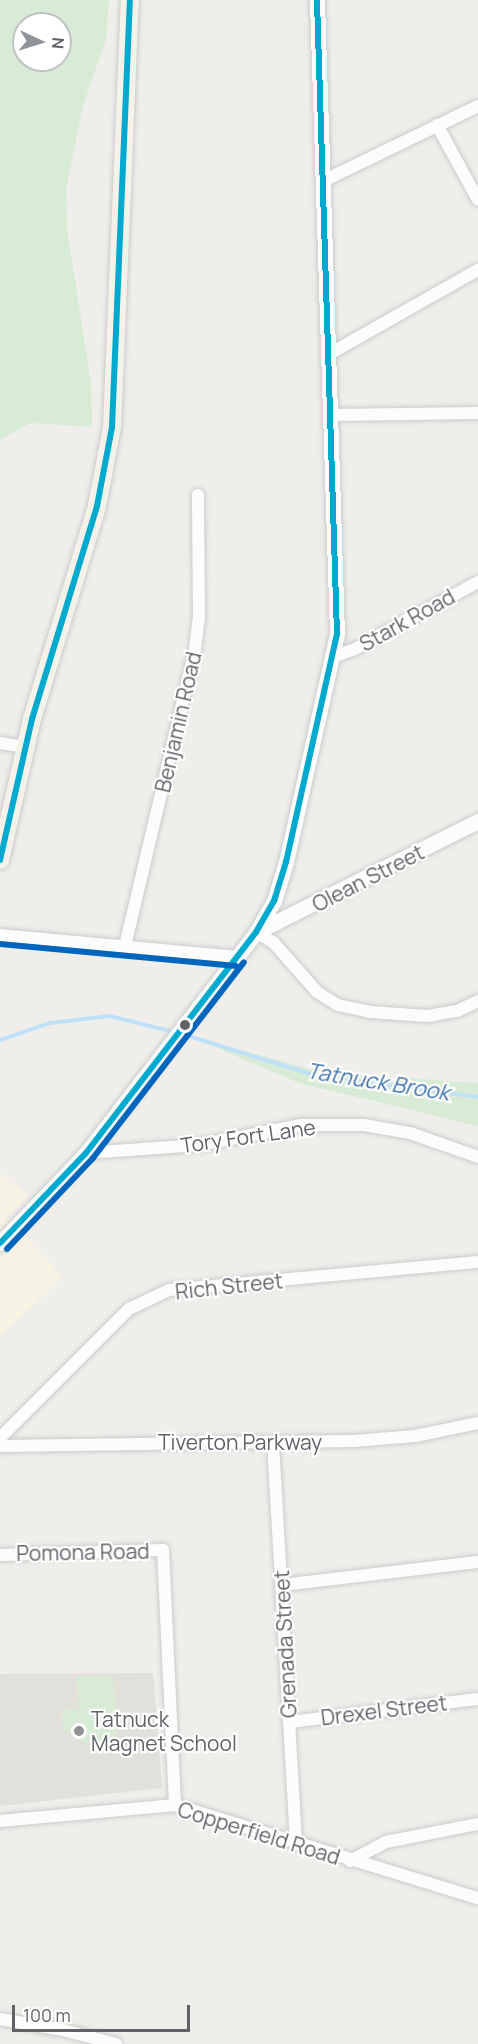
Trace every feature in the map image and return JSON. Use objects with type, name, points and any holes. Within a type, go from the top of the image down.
[{"type":"main road","points":[[0,860],[25,747],[97,506],[112,427],[130,0]]},
{"type":"street","points":[[0,1243],[32,1214],[86,1153],[256,932],[281,880],[335,656],[338,600],[317,0]]},
{"type":"street","points":[[325,180],[478,106]]},
{"type":"street","points":[[437,125],[478,200]]},
{"type":"street","points":[[331,353],[478,270]]},
{"type":"street","points":[[333,415],[478,413]]},
{"type":"street","name":"Benjamin Road","points":[[125,946],[197,641],[198,495]]},
{"type":"street","name":"Stark Road","points":[[335,656],[355,649],[478,582]]},
{"type":"street","points":[[0,743],[25,747]]},
{"type":"street","name":"Olean Street","points":[[256,932],[478,821]]},
{"type":"street","points":[[256,932],[274,943],[317,992],[338,1005],[370,1012],[428,1016],[457,1011],[478,1001]]},
{"type":"street","points":[[0,935],[237,957]]},
{"type":"street","name":"Tory Fort Lane","points":[[86,1153],[200,1145],[301,1125],[364,1125],[410,1133],[478,1157]]},
{"type":"street","name":"Rich Street","points":[[0,1438],[129,1309],[169,1290],[478,1262]]},
{"type":"street","name":"Tiverton Parkway","points":[[0,1446],[273,1443],[404,1437],[478,1423]]},
{"type":"street","name":"Grenada Street","points":[[273,1443],[296,1844]]},
{"type":"street","name":"Pomona Road","points":[[0,1555],[163,1550],[175,1805]]},
{"type":"street","points":[[282,1585],[478,1562]]},
{"type":"street","name":"Drexel Street","points":[[290,1722],[478,1699]]},
{"type":"street","name":"Copperfield Road","points":[[0,1821],[175,1805],[351,1861],[478,1898]]},
{"type":"street","points":[[351,1861],[386,1842],[478,1824]]},
{"type":"street","points":[[0,2019],[63,2030],[116,2044]]},
{"type":"shaded area","points":[[0,1173],[28,1196],[7,1217],[63,1277],[0,1337]]},
{"type":"shaded area","name":"Tatnuck Magnet School","points":[[153,1673],[162,1788],[0,1806],[0,1674]]},
{"type":"green space","points":[[0,0],[109,0],[106,39],[83,106],[66,189],[67,229],[91,383],[92,427],[30,423],[0,440]]},
{"type":"green space","points":[[192,1037],[321,1072],[478,1083],[478,1126],[299,1083]]},
{"type":"green space","points":[[77,1676],[113,1677],[117,1739],[81,1742]]},
{"type":"green space","points":[[62,1710],[78,1710],[78,1731],[63,1732]]},
{"type":"waterway","name":"Tatnuck Brook","points":[[0,1040],[50,1023],[110,1016],[174,1032]]},
{"type":"waterway","name":"Tatnuck Brook","points":[[182,1034],[317,1076],[478,1097]]},
{"type":"transit line","points":[[0,860],[32,719],[97,506],[112,427],[130,0]]},
{"type":"transit line","points":[[0,1243],[86,1153],[256,932],[274,901],[286,862],[337,634],[317,0]]},
{"type":"transit line","points":[[0,944],[236,966]]},
{"type":"transit line","points":[[7,1249],[93,1158],[244,962]]},
{"type":"place","name":"Tatnuck Magnet School","points":[[79,1731]]}]
